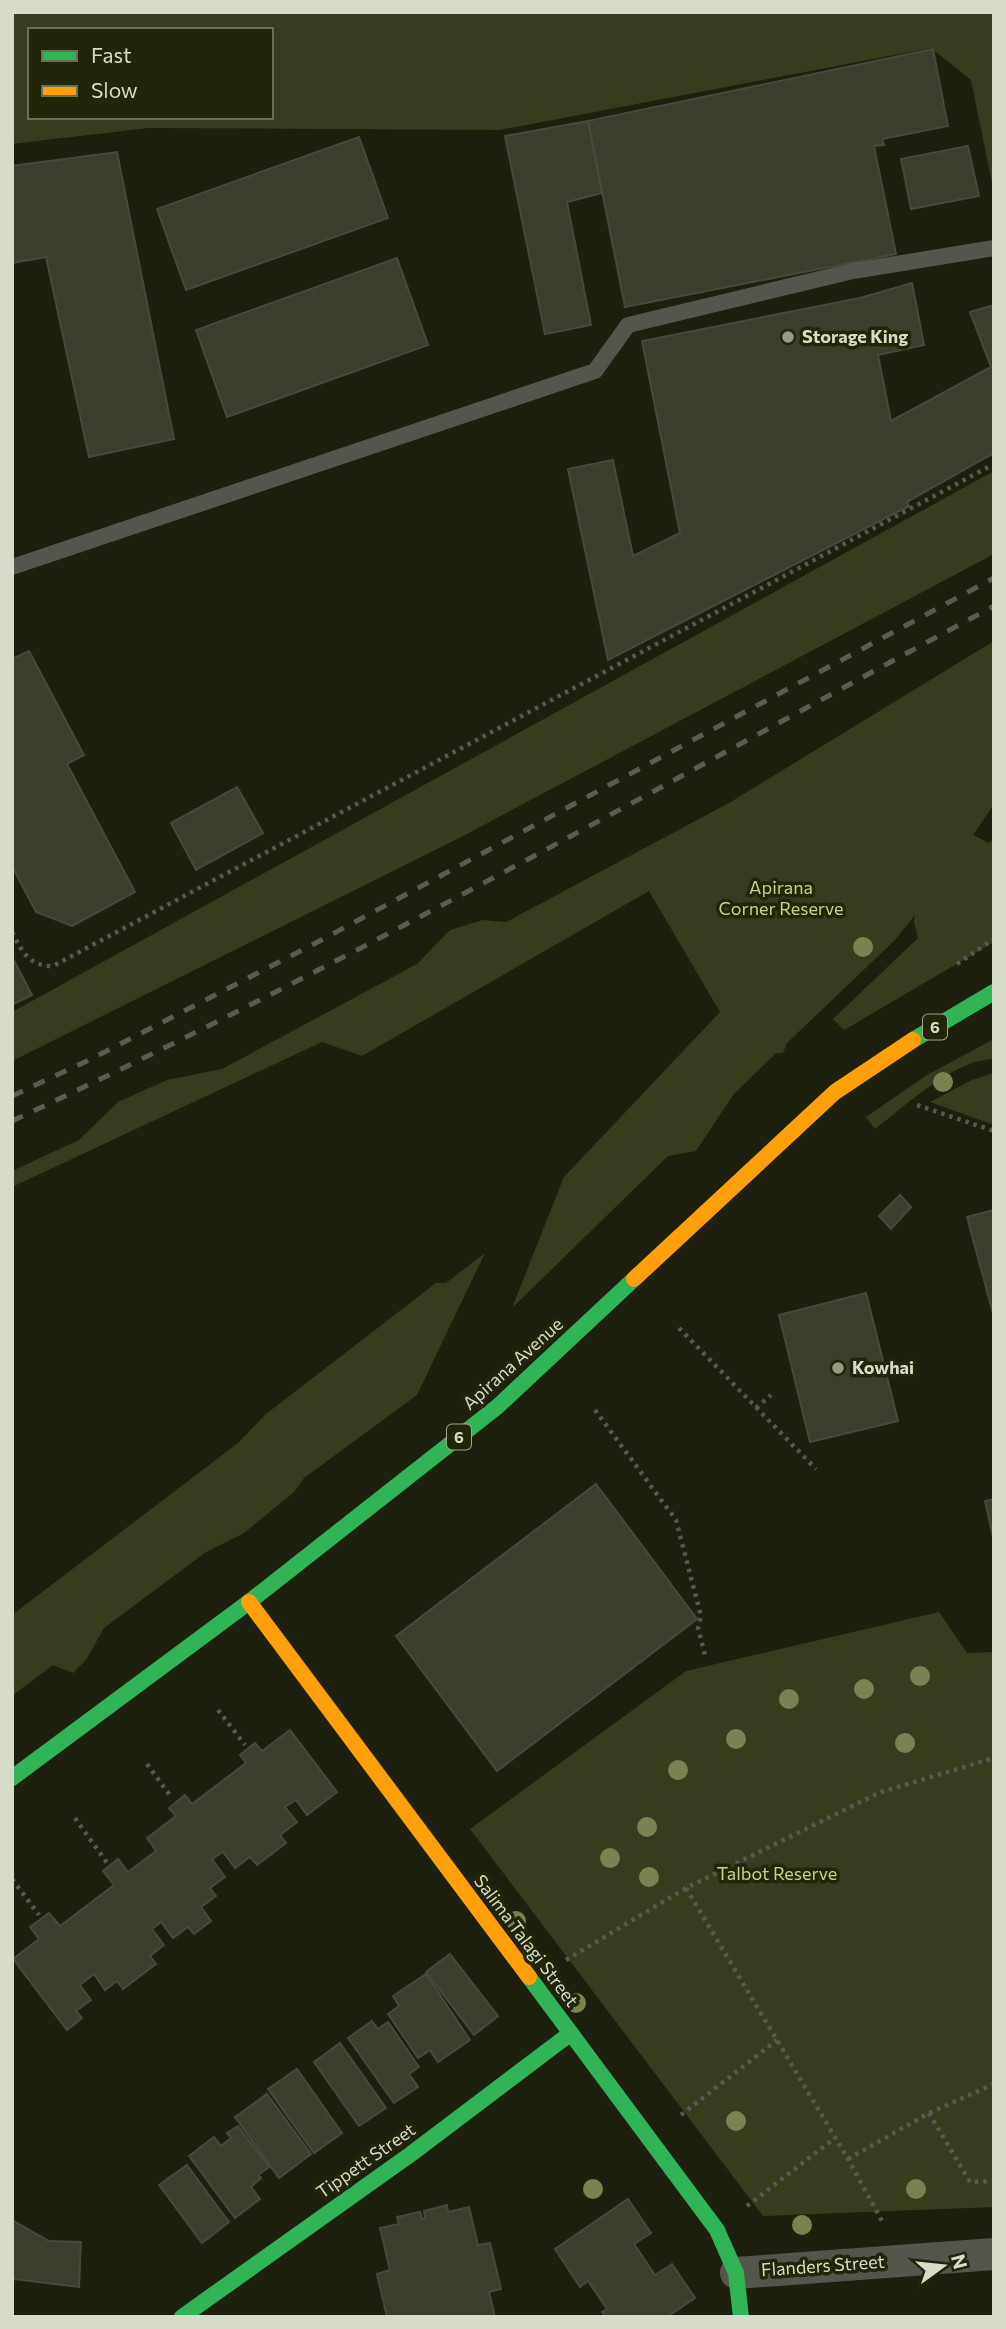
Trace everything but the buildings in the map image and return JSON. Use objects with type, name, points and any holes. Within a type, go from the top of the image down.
[{"type":"street","name":"Apirana Avenue","points":[[12,1778],[249,1602],[497,1407],[835,1092],[877,1061],[994,992]]},
{"type":"street","name":"Salima Talagi Street","points":[[249,1602],[717,2230],[736,2273],[741,2317]]},
{"type":"street","name":"Tippett Street","points":[[182,2317],[411,2154],[571,2033]]},
{"type":"street","name":"Flanders Street","points":[[736,2273],[994,2254]]},
{"type":"lane","points":[[12,567],[595,371],[628,325],[853,271],[994,248]]},
{"type":"path","points":[[12,932],[24,955],[38,966],[53,966],[994,464]]},
{"type":"path","points":[[917,1105],[994,1131]]},
{"type":"path","points":[[679,1328],[816,1469]]},
{"type":"path","points":[[756,1408],[771,1395]]},
{"type":"path","points":[[595,1410],[676,1520],[701,1616],[698,1628],[706,1659]]},
{"type":"path","points":[[218,1710],[245,1745]]},
{"type":"path","points":[[560,1964],[686,1888],[881,1793],[994,1758]]},
{"type":"path","points":[[147,1764],[172,1798]]},
{"type":"path","points":[[75,1818],[107,1863]]},
{"type":"path","points":[[12,1879],[39,1915]]},
{"type":"path","points":[[686,1888],[848,2159],[882,2221]]},
{"type":"path","points":[[677,2119],[777,2040]]},
{"type":"path","points":[[848,2159],[929,2113],[994,2084]]},
{"type":"path","points":[[929,2113],[970,2182],[994,2181]]},
{"type":"path","points":[[739,2213],[835,2138]]},
{"type":"green space","points":[[12,12],[994,12],[994,193],[971,80],[931,48],[500,130],[148,128],[12,144]]},
{"type":"green space","points":[[994,471],[994,554],[463,836],[12,1061],[12,1012]]},
{"type":"green space","name":"Apirana Corner Reserve","points":[[994,641],[994,804],[973,835],[989,843],[994,838],[994,942],[844,1030],[833,1019],[918,938],[915,915],[895,940],[787,1043],[783,1053],[776,1053],[733,1095],[696,1151],[668,1156],[512,1308],[564,1177],[720,1012],[649,891],[362,1056],[322,1042],[12,1187],[12,1171],[79,1140],[118,1102],[167,1080],[222,1069],[417,964],[450,930],[483,920],[506,922],[729,803]]},
{"type":"green space","points":[[994,1039],[994,1059],[979,1061],[947,1075],[875,1129],[866,1117],[927,1075]]},
{"type":"green space","points":[[994,1073],[994,1125],[930,1102],[972,1080]]},
{"type":"green space","points":[[485,1253],[417,1395],[304,1478],[294,1492],[244,1533],[206,1552],[104,1628],[86,1660],[73,1673],[53,1665],[12,1696],[12,1615],[238,1443],[266,1414],[436,1283],[446,1283]]},
{"type":"green space","name":"Talbot Reserve","points":[[939,1612],[967,1653],[994,1652],[994,2207],[763,2216],[470,1829],[686,1671]]},
{"type":"railway","points":[[12,1096],[89,1060],[312,945],[994,578]]},
{"type":"railway","points":[[12,1121],[384,936],[994,606]]},
{"type":"traffic: fast","points":[[913,1040],[994,992]]},
{"type":"traffic: fast","points":[[12,1778],[249,1602],[497,1407],[634,1279]]},
{"type":"traffic: fast","points":[[529,1977],[717,2230],[736,2273],[741,2317]]},
{"type":"traffic: fast","points":[[182,2317],[411,2154],[571,2033]]},
{"type":"traffic: slow","points":[[634,1279],[835,1092],[913,1040]]},
{"type":"traffic: slow","points":[[249,1602],[529,1977]]},
{"type":"place","name":"Storage King","points":[[788,337]]},
{"type":"place","name":"Kowhai","points":[[838,1368]]}]
